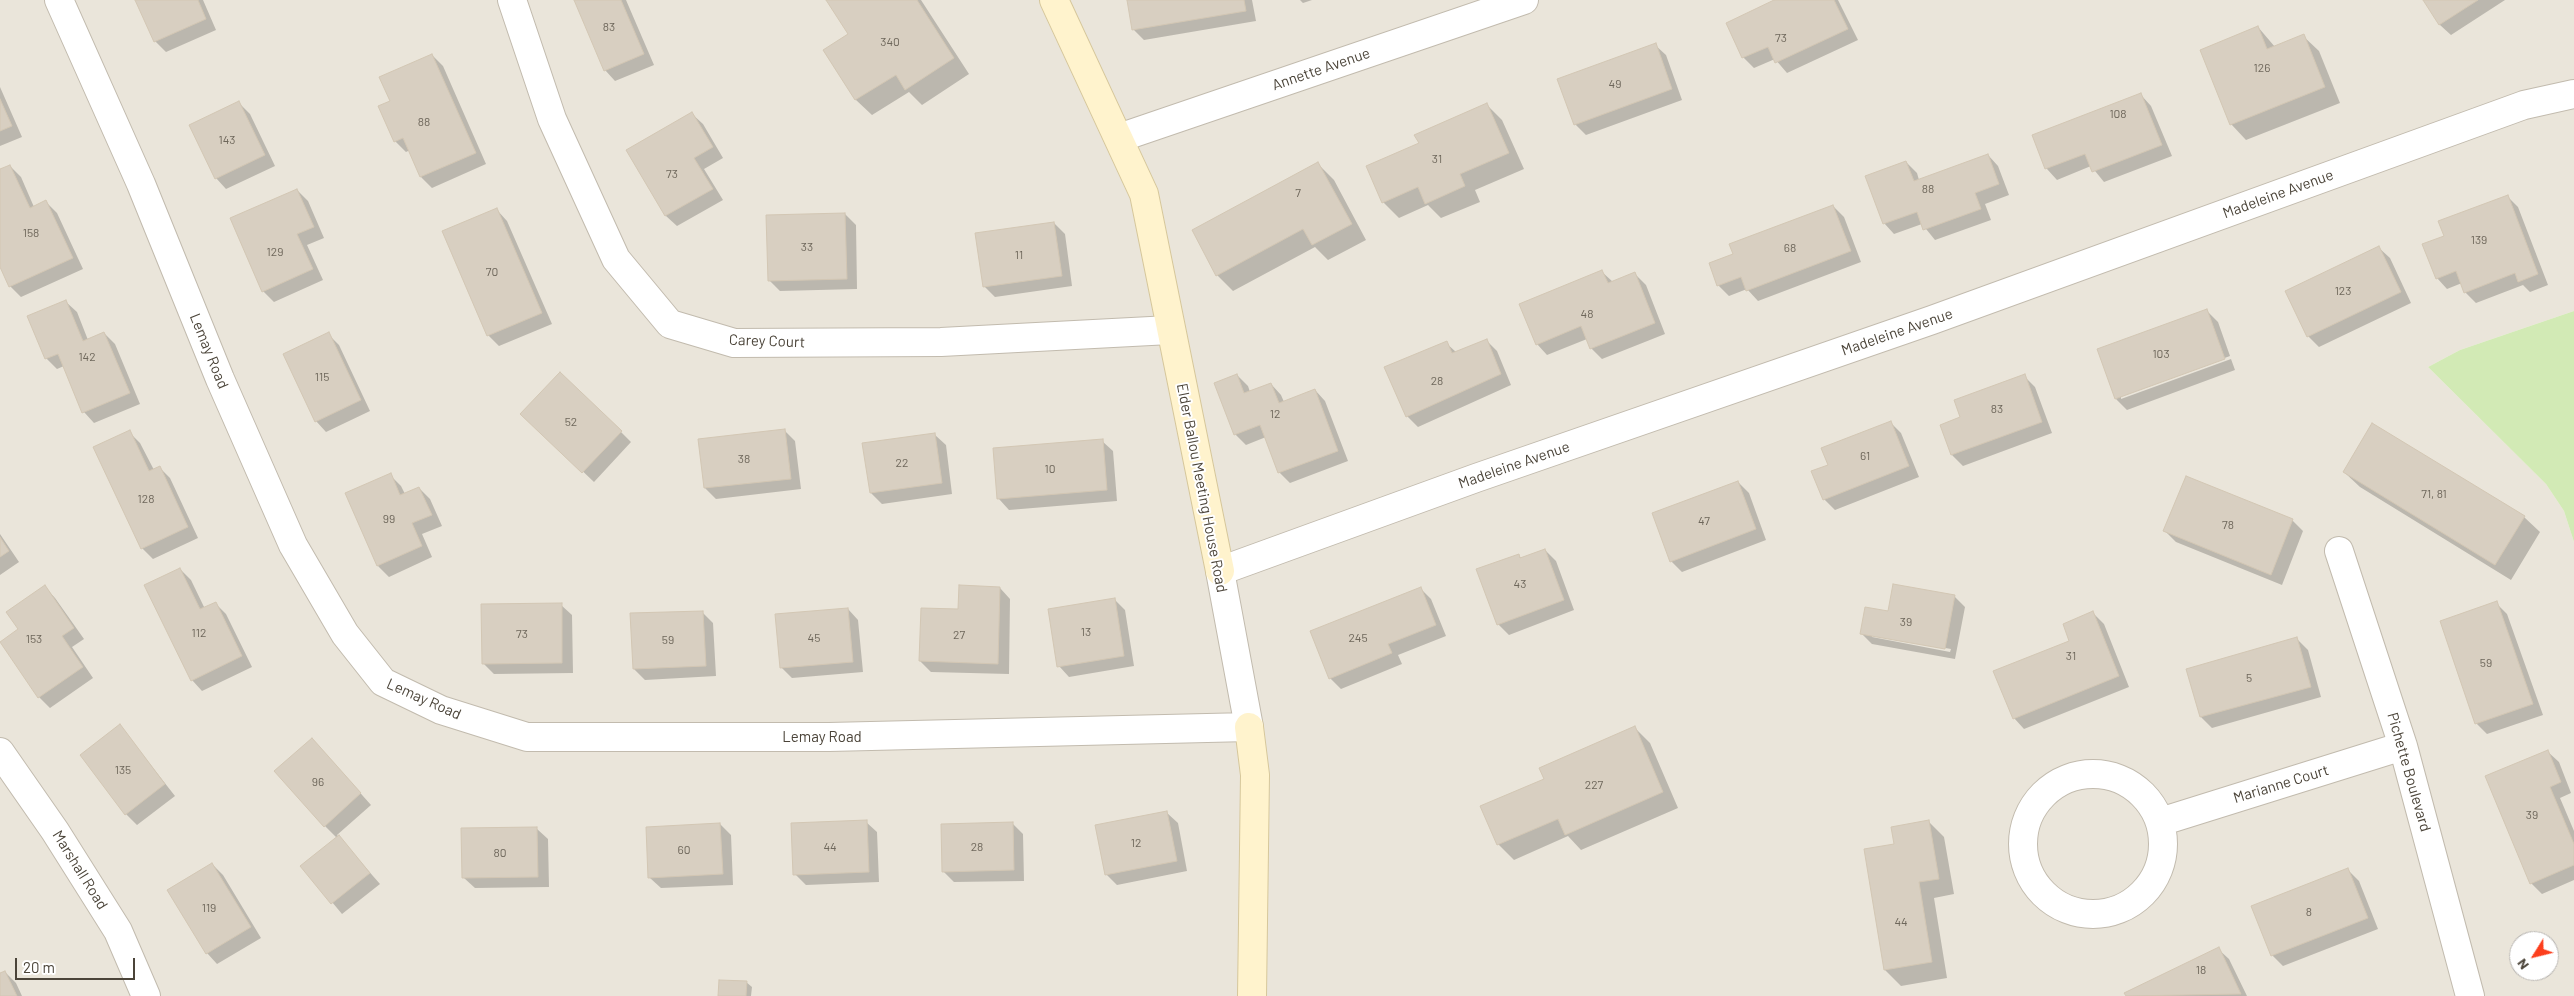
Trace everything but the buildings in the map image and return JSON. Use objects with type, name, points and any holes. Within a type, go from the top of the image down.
[{"type":"street","name":"Lemay Road","points":[[58,0],[140,184],[220,379],[293,546],[345,634],[383,682],[441,710],[527,737],[829,737],[1249,728]]},
{"type":"street","name":"Carey Court","points":[[512,0],[552,118],[616,259],[670,324],[734,343],[941,342],[1170,330]]},
{"type":"street","name":"Elder Ballou Meeting House Road","points":[[1054,0],[1144,194],[1220,571],[1249,728],[1255,774],[1252,996]]},
{"type":"street","name":"Annette Avenue","points":[[1118,138],[1516,1]]},
{"type":"street","name":"Madeleine Avenue","points":[[1220,571],[1467,482],[1932,320],[2524,105],[2574,94]]},
{"type":"street","name":"Pichette Boulevard","points":[[2339,551],[2403,746],[2470,996]]},
{"type":"street","name":"Marianne Court","points":[[2160,822],[2403,746]]},
{"type":"street","name":"Marshall Road","points":[[0,752],[55,831],[118,931],[146,996]]},
{"type":"street","points":[[2092,774],[2114,776],[2139,792],[2150,802],[2160,822],[2164,846],[2159,870],[2146,891],[2128,906],[2120,909],[2105,914],[2080,914],[2058,906],[2039,890],[2027,869],[2022,845],[2025,823],[2035,803],[2050,787],[2070,777],[2092,774]]},
{"type":"shaded area","points":[[0,0],[2574,0],[2574,311],[2460,350],[2428,367],[2546,484],[2564,511],[2574,542],[2574,996],[0,996]]},
{"type":"green space","points":[[2574,311],[2574,542],[2564,511],[2546,484],[2428,367],[2460,350]]}]
